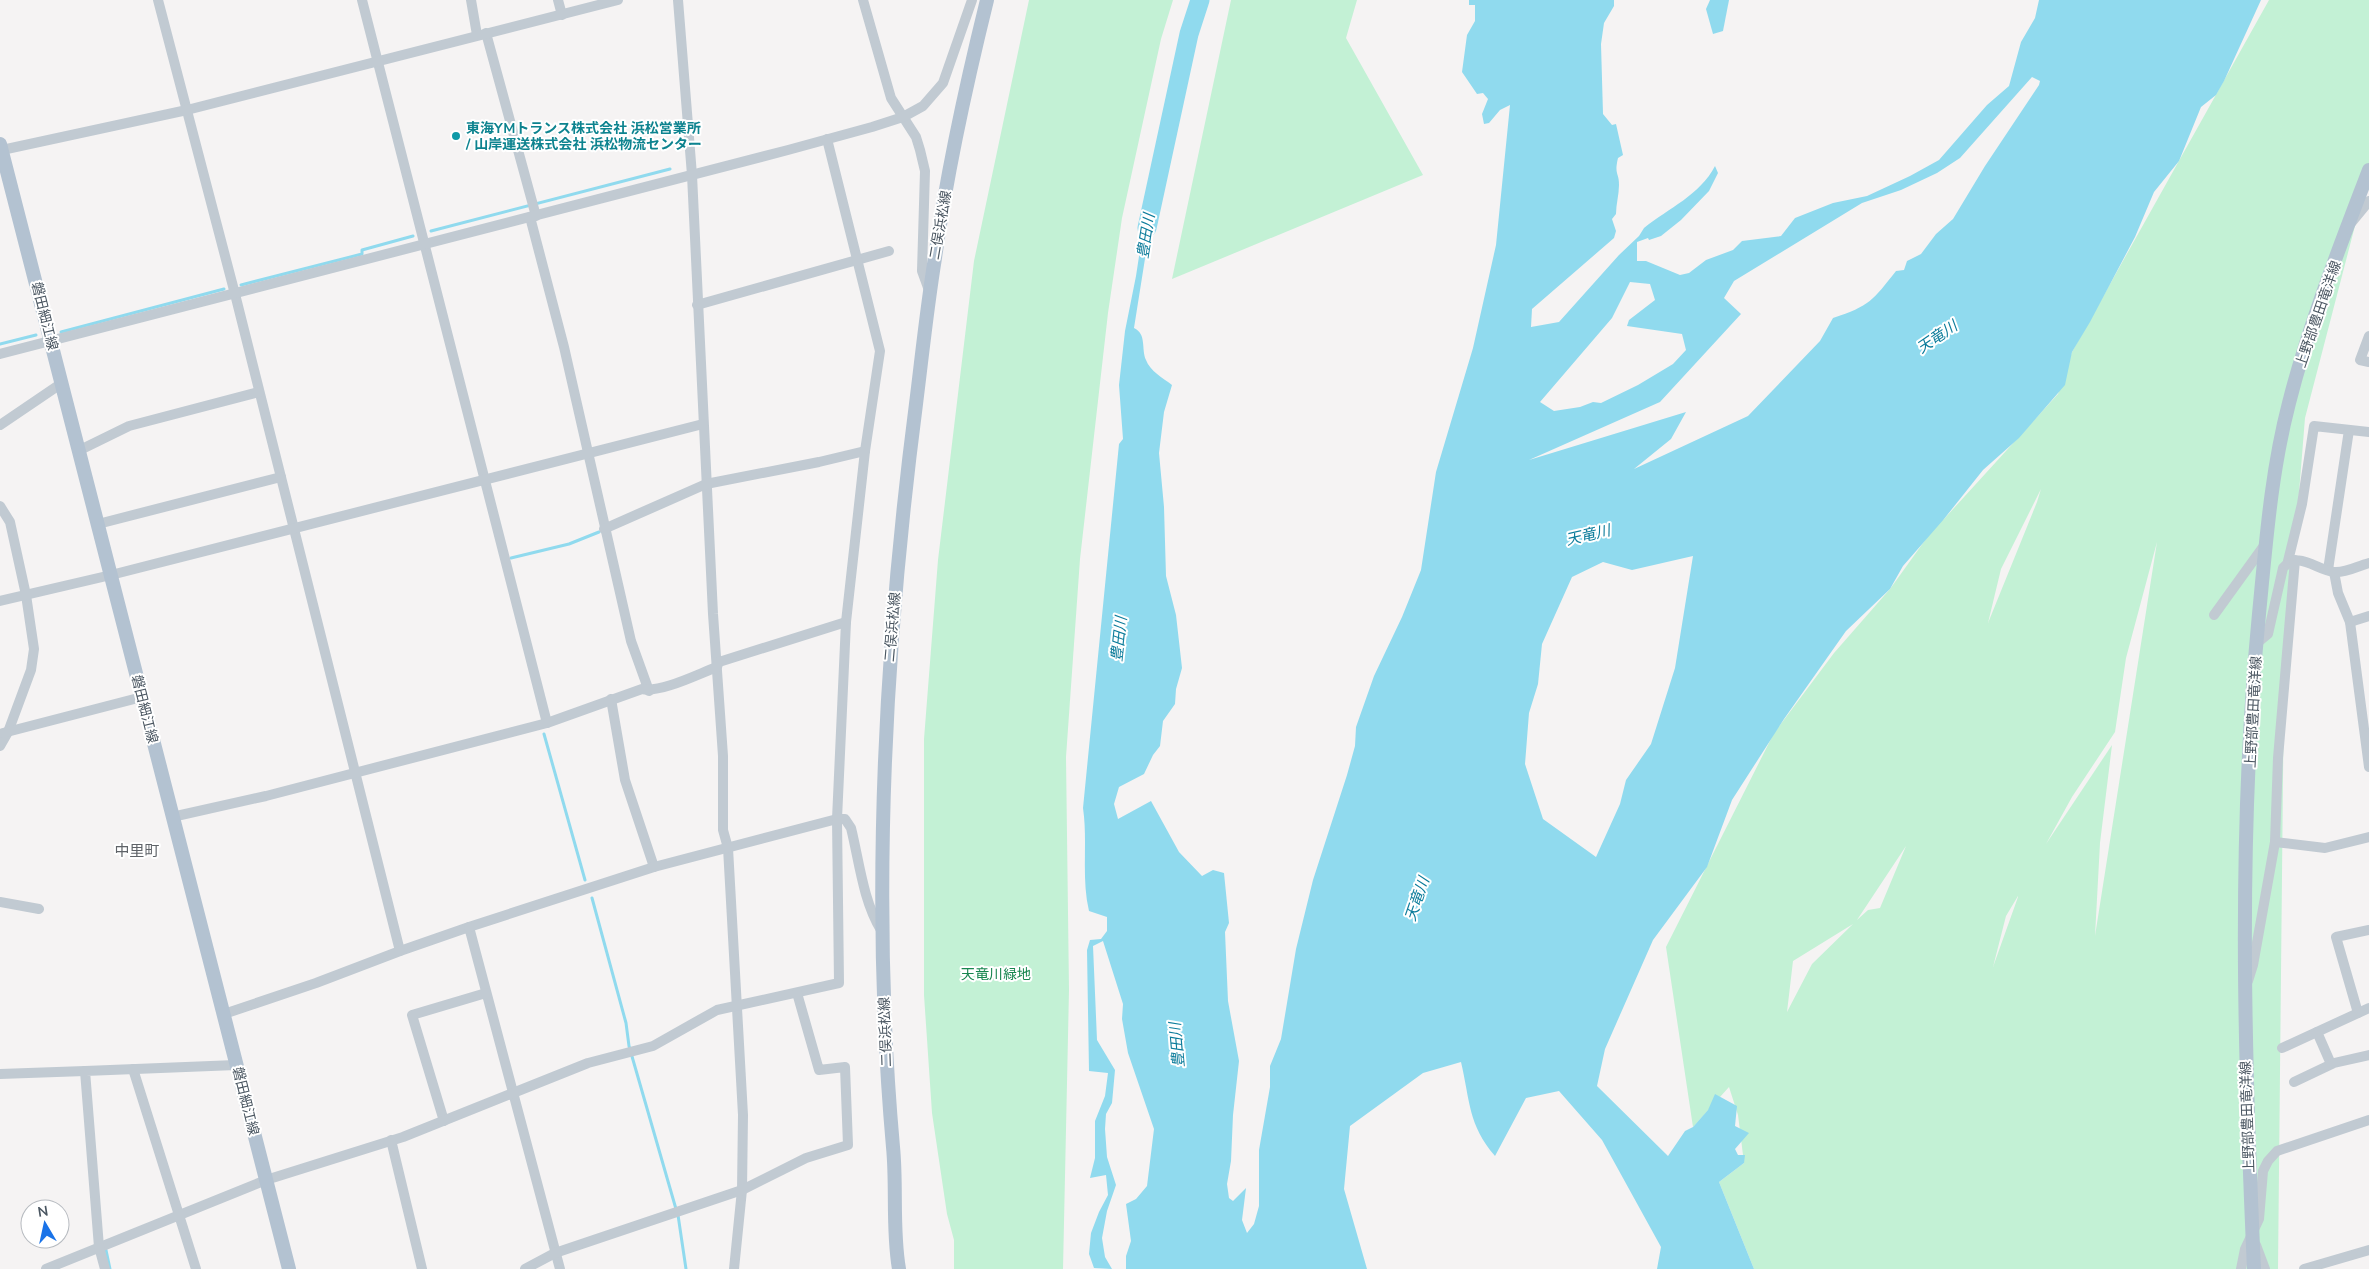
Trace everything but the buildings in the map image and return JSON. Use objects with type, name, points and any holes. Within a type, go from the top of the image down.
[{"type":"main road","name":"二俣浜松線","points":[[897,1267],[896,1175],[887,1078],[881,930],[889,656],[898,552],[930,294],[953,152],[987,0]]},
{"type":"main road","name":"磐田細江線","points":[[1,148],[289,1269]]},
{"type":"main road","name":"上野部豊田竜洋線","points":[[2254,1269],[2246,1077],[2244,901],[2256,644],[2266,542],[2276,469],[2289,404],[2347,228],[2369,170]]},
{"type":"street","points":[[158,0],[260,392],[400,951]]},
{"type":"street","points":[[362,0],[547,723]]},
{"type":"street","points":[[471,0],[533,210],[631,641],[649,691]]},
{"type":"street","points":[[558,0],[562,15]]},
{"type":"street","points":[[1,148],[187,110],[618,0]]},
{"type":"street","points":[[678,0],[692,175],[706,484],[723,756],[723,830],[728,848],[743,1115],[742,1190],[734,1269]]},
{"type":"street","points":[[863,0],[891,98],[916,137],[925,172],[922,272],[930,294]]},
{"type":"street","points":[[0,354],[424,244],[533,210],[692,175],[903,117],[923,106],[943,83],[972,0]]},
{"type":"street","points":[[46,1269],[266,1180],[444,1121],[588,1063],[653,1046],[717,1010],[839,983],[837,819],[846,622],[865,451],[880,351],[827,139]]},
{"type":"street","points":[[2347,228],[2369,201]]},
{"type":"street","points":[[697,305],[889,252]]},
{"type":"street","points":[[2369,336],[2360,360],[2369,362]]},
{"type":"street","points":[[0,425],[62,383]]},
{"type":"street","points":[[80,450],[129,426],[260,392]]},
{"type":"street","points":[[0,601],[294,529],[703,424]]},
{"type":"street","points":[[2245,992],[2253,965],[2275,842],[2278,758],[2292,561],[2314,426],[2369,432]]},
{"type":"street","points":[[2349,430],[2331,571],[2350,622],[2366,729],[2369,767]]},
{"type":"street","points":[[604,529],[706,484],[865,451]]},
{"type":"street","points":[[98,524],[280,477]]},
{"type":"street","points":[[0,506],[10,522],[26,595],[34,649],[31,670],[0,746]]},
{"type":"street","points":[[2214,614],[2266,542]]},
{"type":"street","points":[[2292,561],[2331,571],[2350,570],[2368,561]]},
{"type":"street","points":[[2256,644],[2268,634],[2283,568],[2292,561]]},
{"type":"street","points":[[2350,622],[2369,616]]},
{"type":"street","points":[[172,817],[547,723],[642,689],[649,691],[717,667],[720,662],[846,622]]},
{"type":"street","points":[[4,733],[142,696]]},
{"type":"street","points":[[611,699],[626,780],[654,867]]},
{"type":"street","points":[[224,1014],[316,984],[400,951],[469,927],[654,867],[837,819],[845,819],[851,828],[869,901],[875,920],[881,930]]},
{"type":"street","points":[[2275,842],[2325,848],[2369,838]]},
{"type":"street","points":[[0,902],[39,909]]},
{"type":"street","points":[[469,927],[560,1269]]},
{"type":"street","points":[[2358,1013],[2336,937],[2369,930]]},
{"type":"street","points":[[444,1121],[412,1015],[486,993]]},
{"type":"street","points":[[525,1269],[555,1253],[742,1190],[806,1158],[848,1145],[845,1067],[819,1070],[797,993]]},
{"type":"street","points":[[2282,1048],[2369,1008]]},
{"type":"street","points":[[2316,1032],[2331,1064]]},
{"type":"street","points":[[2294,1082],[2331,1064],[2369,1055]]},
{"type":"street","points":[[0,1074],[236,1065]]},
{"type":"street","points":[[133,1069],[196,1269]]},
{"type":"street","points":[[86,1071],[99,1247],[105,1269]]},
{"type":"street","points":[[2241,1269],[2245,1248],[2259,1220],[2263,1172],[2268,1161],[2277,1151],[2369,1120]]},
{"type":"street","points":[[391,1140],[422,1269]]},
{"type":"street","points":[[2252,1237],[2265,1269]]},
{"type":"street","points":[[2304,1269],[2369,1250]]},
{"type":"green space","name":"天竜川緑地","points":[[1029,0],[1173,0],[1161,39],[1122,218],[1108,313],[1080,559],[1066,757],[1069,990],[1063,1269],[954,1269],[954,1240],[947,1214],[932,1113],[924,995],[924,739],[938,560],[974,261]]},
{"type":"green space","points":[[1231,0],[1357,0],[1346,38],[1423,175],[1172,279]]},
{"type":"green space","points":[[2269,0],[2369,0],[2369,172],[2305,418],[2284,679],[2278,1269],[1754,1269],[1719,1182],[1744,1163],[1738,1115],[1729,1087],[1693,1127],[1666,947],[1774,733],[1834,653],[1890,589],[1936,525],[1944,519],[2058,394],[2072,352]],"holes":[[[2041,489],[1988,623],[2001,569]],[[2157,542],[2095,936],[2100,843],[2112,745],[2046,844],[2072,797],[2115,732],[2126,658]],[[1906,846],[1880,908],[1868,910],[1857,920]],[[2018,896],[2018,897],[1993,967],[2006,916]],[[1853,924],[1812,964],[1787,1012],[1793,961]]]},
{"type":"water","name":"天竜川","points":[[1469,0],[1614,0],[1614,6],[1604,23],[1601,44],[1603,114],[1612,125],[1616,124],[1623,155],[1618,158],[1616,168],[1619,189],[1616,214],[1612,219],[1616,231],[1614,238],[1532,309],[1531,327],[1559,322],[1619,255],[1639,236],[1644,228],[1693,193],[1709,176],[1715,166],[1718,173],[1709,191],[1681,220],[1661,236],[1637,242],[1637,261],[1646,261],[1680,275],[1689,273],[1706,260],[1733,250],[1742,241],[1781,236],[1795,218],[1833,203],[1867,196],[1939,160],[1987,105],[2009,86],[2021,42],[2035,18],[2039,0],[2261,0],[2224,81],[2216,95],[2201,107],[2179,161],[2154,192],[2135,237],[2072,352],[2065,385],[2019,438],[1983,470],[1903,566],[1890,589],[1846,631],[1784,719],[1732,800],[1707,867],[1653,940],[1605,1049],[1597,1086],[1668,1156],[1685,1131],[1693,1127],[1708,1110],[1715,1094],[1737,1106],[1735,1126],[1749,1133],[1735,1149],[1738,1155],[1745,1155],[1744,1163],[1719,1182],[1754,1269],[1657,1269],[1661,1247],[1602,1140],[1559,1091],[1526,1098],[1495,1156],[1480,1134],[1471,1112],[1461,1062],[1423,1073],[1350,1126],[1344,1189],[1367,1269],[1126,1269],[1126,1256],[1131,1241],[1126,1204],[1136,1199],[1147,1186],[1154,1129],[1128,1053],[1122,1019],[1123,1004],[1103,941],[1093,946],[1097,1040],[1115,1070],[1112,1103],[1106,1114],[1105,1129],[1107,1157],[1116,1185],[1107,1211],[1102,1238],[1105,1257],[1112,1269],[1094,1268],[1089,1254],[1091,1233],[1108,1195],[1106,1175],[1090,1178],[1095,1158],[1095,1121],[1105,1096],[1108,1073],[1089,1071],[1087,950],[1090,940],[1101,939],[1107,931],[1107,917],[1089,911],[1085,885],[1083,808],[1119,444],[1123,439],[1119,385],[1125,331],[1147,204],[1154,202],[1134,328],[1141,334],[1145,356],[1150,368],[1172,385],[1164,412],[1159,453],[1164,507],[1166,576],[1176,615],[1182,668],[1176,689],[1175,704],[1163,721],[1160,746],[1153,755],[1144,774],[1119,787],[1114,804],[1118,819],[1151,801],[1179,852],[1202,876],[1213,870],[1224,873],[1229,923],[1225,932],[1228,1001],[1239,1061],[1233,1115],[1231,1161],[1227,1184],[1229,1198],[1233,1201],[1246,1188],[1242,1220],[1247,1233],[1254,1224],[1259,1206],[1259,1150],[1270,1087],[1270,1066],[1281,1039],[1296,949],[1313,880],[1347,775],[1355,746],[1356,727],[1374,676],[1402,617],[1421,570],[1436,472],[1473,348],[1496,245],[1510,105],[1500,110],[1489,123],[1484,124],[1482,114],[1488,99],[1483,93],[1477,94],[1462,72],[1467,35],[1475,21],[1475,5],[1469,5]],"holes":[[[2032,77],[2040,81],[2039,85],[1985,166],[1953,219],[1936,234],[1921,254],[1907,261],[1904,270],[1896,271],[1870,301],[1855,310],[1833,318],[1820,341],[1748,416],[1634,469],[1671,439],[1686,412],[1529,460],[1660,402],[1741,314],[1724,298],[1734,281],[1862,203],[1901,190],[1937,173],[1960,158]],[[1630,282],[1650,284],[1655,300],[1629,320],[1627,326],[1682,334],[1686,350],[1673,364],[1638,385],[1601,403],[1593,402],[1580,407],[1554,411],[1540,402],[1612,318]],[[1693,556],[1675,668],[1651,744],[1626,780],[1620,804],[1596,857],[1543,819],[1525,764],[1529,713],[1538,684],[1542,644],[1572,577],[1603,562],[1632,570]]]},
{"type":"water","points":[[1710,0],[1729,0],[1723,31],[1713,34],[1706,9]]},
{"type":"waterway","name":"豊田川","points":[[1147,228],[1189,34],[1200,0]]},
{"type":"waterway","points":[[431,231],[670,169]]},
{"type":"waterway","points":[[241,285],[362,254],[362,250],[413,236]]},
{"type":"waterway","points":[[61,332],[224,289]]},
{"type":"waterway","points":[[0,344],[36,335]]},
{"type":"waterway","points":[[511,558],[569,544],[599,532]]},
{"type":"waterway","points":[[544,734],[585,880]]},
{"type":"waterway","points":[[592,898],[626,1023],[629,1046],[676,1209]]},
{"type":"waterway","points":[[678,1215],[686,1269]]},
{"type":"waterway","points":[[106,1250],[110,1269]]},
{"type":"place","name":"東海YMトランス株式会社 浜松営業所 / 山岸運送株式会社 浜松物流センター","points":[[456,136]]},
{"type":"district","name":"中里町","points":[[137,851]]}]
